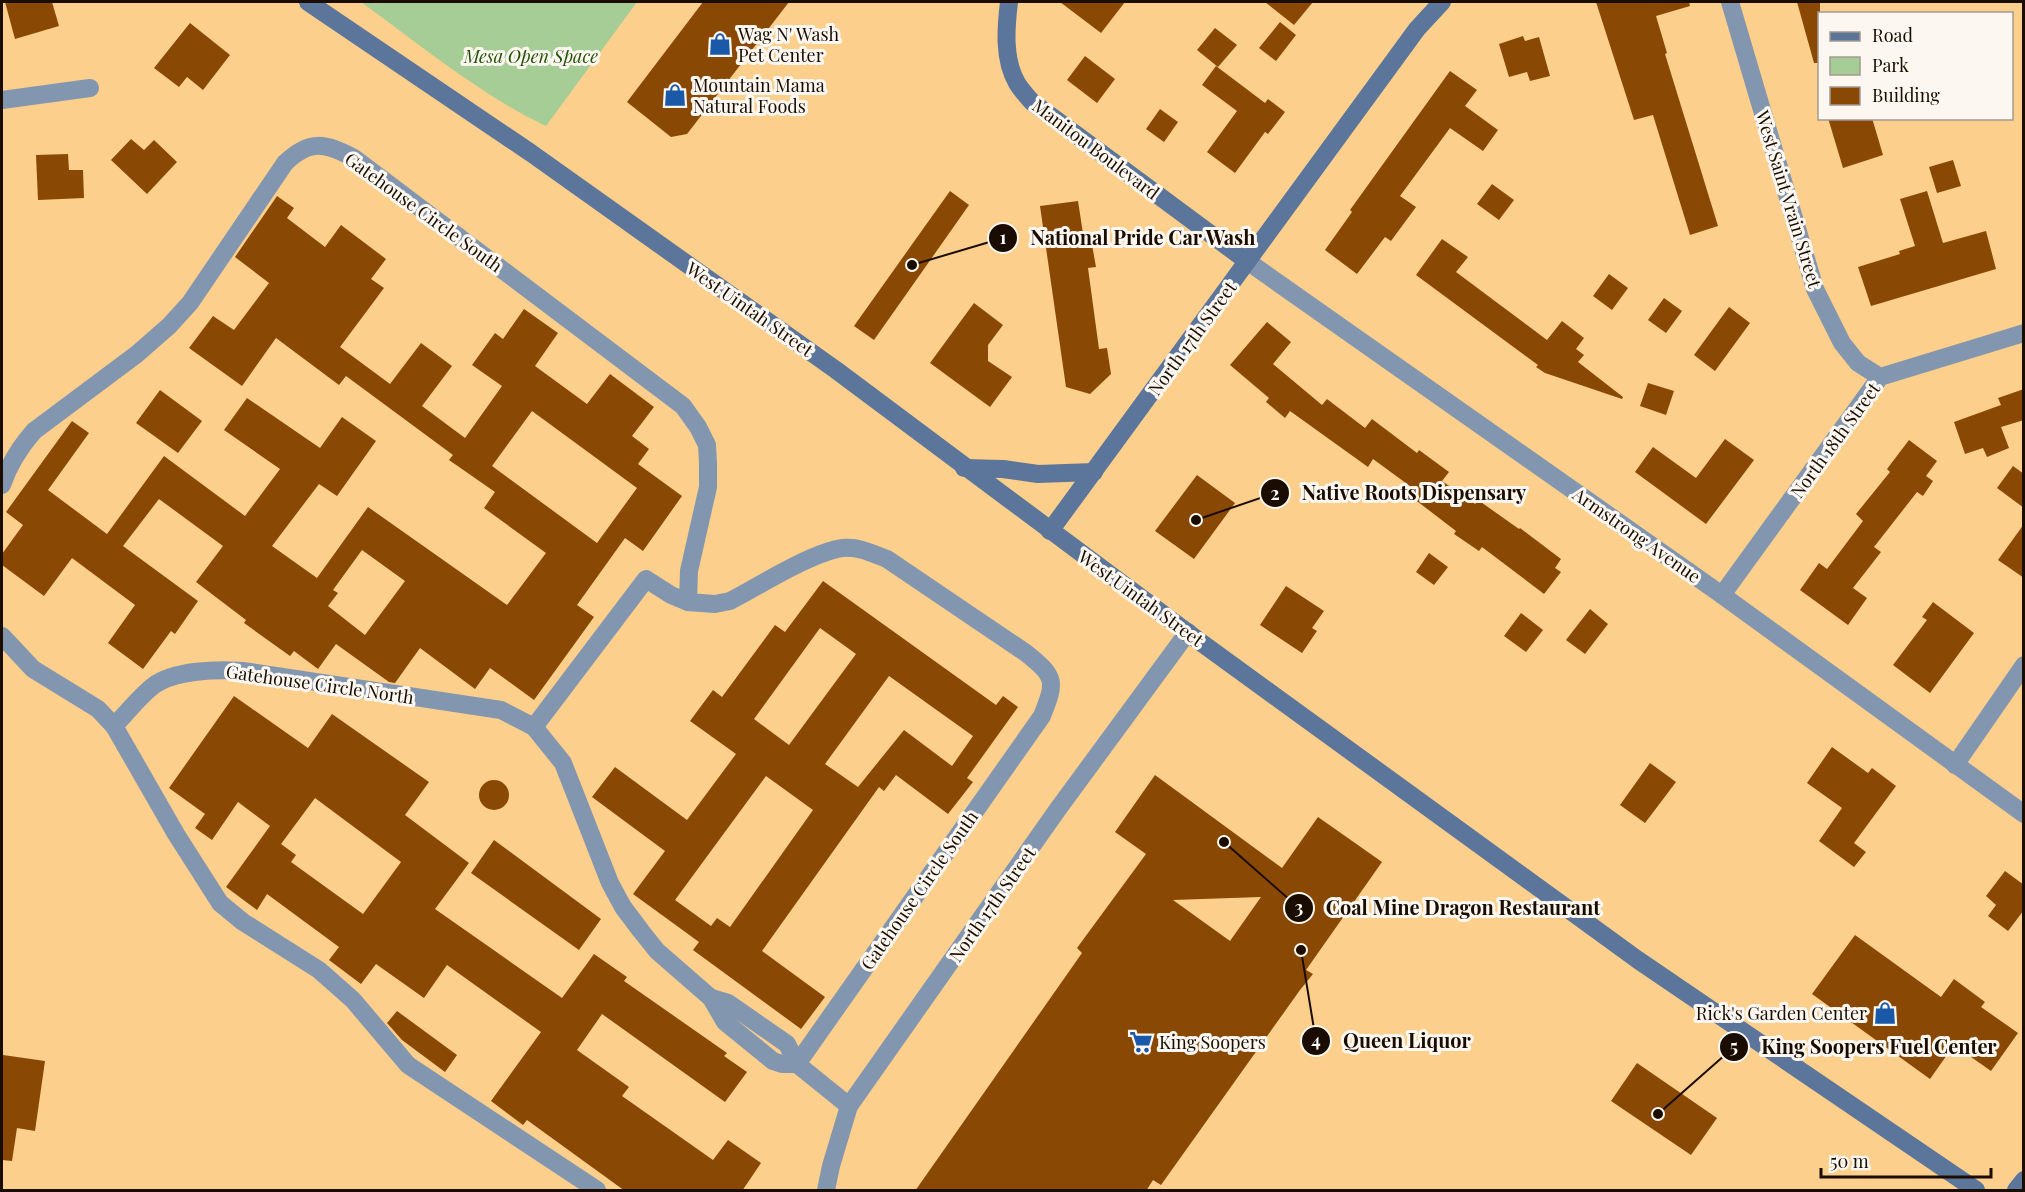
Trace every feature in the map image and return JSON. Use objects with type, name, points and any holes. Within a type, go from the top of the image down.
[{"type":"main road","name":"West Uintah Street","points":[[308,2],[569,180],[836,370],[964,468],[1188,633],[1638,960],[1976,1191]]},
{"type":"main road","name":"Manitou Boulevard","points":[[1009,2],[1006,21],[1010,65],[1017,83],[1032,102],[1247,261]]},
{"type":"main road","name":"North 17th Street","points":[[1050,531],[1417,29],[1442,2]]},
{"type":"main road","points":[[964,468],[1002,469],[1038,474],[1094,472]]},
{"type":"main road","points":[[2016,1191],[2024,1180]]},
{"type":"street","name":"West Saint Vrain Street","points":[[1730,2],[1815,289],[1842,343],[1858,363],[1880,377]]},
{"type":"street","points":[[2,100],[90,88]]},
{"type":"street","name":"Gatehouse Circle South","points":[[2,485],[22,443],[34,431],[137,354],[169,326],[190,303],[285,163],[297,151],[315,144],[333,147],[354,158],[682,406],[698,427],[707,446],[708,487],[689,571],[688,602],[715,604],[730,601],[821,553],[844,547],[862,549],[887,559],[1026,653],[1045,668],[1052,680],[1050,697],[1042,716],[797,1064]]},
{"type":"street","name":"Armstrong Avenue","points":[[1247,261],[1722,594],[2024,814]]},
{"type":"street","name":"North 18th Street","points":[[1722,594],[1880,377],[2024,333]]},
{"type":"street","points":[[534,727],[646,579],[688,602]]},
{"type":"street","name":"North 17th Street","points":[[826,1191],[849,1106],[1058,809],[1188,633]]},
{"type":"street","points":[[2,636],[33,669],[98,709],[114,726],[176,834],[220,903],[243,922],[319,970],[353,1000],[408,1065],[597,1191]]},
{"type":"street","points":[[1955,765],[2024,665]]},
{"type":"street","name":"Gatehouse Circle North","points":[[114,726],[154,686],[189,673],[214,669],[243,671],[501,710],[534,727],[563,763],[610,883],[623,907],[657,951],[711,998],[735,1007],[787,1044],[797,1064],[849,1106]]},
{"type":"green space","name":"Mesa Open Space","points":[[361,2],[637,2],[546,126],[475,85]]},
{"type":"building","points":[[5,2],[52,2],[59,26],[15,39]]},
{"type":"building","points":[[703,2],[789,2],[687,134],[671,137],[627,102]]},
{"type":"building","points":[[1060,2],[1125,2],[1101,33]]},
{"type":"building","points":[[1265,2],[1313,2],[1294,25]]},
{"type":"building","points":[[1596,2],[1689,2],[1690,6],[1656,16],[1667,53],[1665,54],[1718,226],[1690,235],[1653,115],[1634,120]]},
{"type":"building","points":[[1797,2],[1820,2],[1818,63],[1814,63]]},
{"type":"building","points":[[1280,22],[1296,35],[1276,61],[1259,48]]},
{"type":"building","points":[[190,23],[230,55],[203,90],[187,77],[179,87],[154,68]]},
{"type":"building","points":[[1215,28],[1237,45],[1218,67],[1197,50]]},
{"type":"building","points":[[1523,36],[1525,41],[1539,37],[1550,76],[1530,81],[1527,72],[1509,77],[1499,44]]},
{"type":"building","points":[[1085,56],[1115,79],[1097,103],[1067,80]]},
{"type":"building","points":[[1216,66],[1265,103],[1268,99],[1285,112],[1268,134],[1265,132],[1235,173],[1207,152],[1237,111],[1202,85]]},
{"type":"building","points":[[1450,71],[1477,90],[1465,106],[1498,130],[1483,151],[1450,128],[1400,196],[1416,207],[1391,241],[1385,237],[1357,274],[1325,250],[1352,212],[1350,210]]},
{"type":"building","points":[[1160,109],[1178,122],[1164,142],[1146,129]]},
{"type":"building","points":[[1829,120],[1873,120],[1883,155],[1843,168]]},
{"type":"building","points":[[131,139],[144,150],[154,140],[177,162],[147,194],[111,160]]},
{"type":"building","points":[[68,154],[69,170],[83,170],[84,198],[38,200],[36,155]]},
{"type":"building","points":[[1953,160],[1961,186],[1937,193],[1929,167]]},
{"type":"building","points":[[1492,184],[1514,200],[1499,220],[1477,204]]},
{"type":"building","points":[[950,191],[969,205],[874,340],[854,326]]},
{"type":"building","points":[[1927,191],[1943,243],[1986,231],[1996,269],[1871,306],[1858,267],[1900,254],[1899,251],[1915,246],[1900,199]]},
{"type":"building","points":[[277,196],[294,208],[287,218],[325,247],[341,225],[386,259],[371,279],[384,288],[340,347],[390,384],[421,343],[452,366],[422,406],[465,438],[502,386],[472,365],[495,333],[503,339],[524,309],[558,333],[535,366],[587,404],[610,374],[654,407],[632,436],[649,449],[638,464],[682,496],[643,551],[625,538],[577,605],[594,617],[534,700],[490,668],[475,689],[420,648],[395,683],[389,682],[336,644],[318,669],[294,651],[290,656],[244,623],[246,620],[196,582],[223,546],[159,499],[123,546],[198,601],[175,634],[171,631],[143,669],[108,643],[135,605],[72,558],[44,596],[2,565],[2,554],[23,525],[6,512],[72,421],[89,433],[48,490],[107,534],[164,456],[245,516],[280,469],[224,430],[247,398],[320,448],[342,417],[376,441],[337,496],[319,484],[272,546],[317,578],[368,507],[507,605],[546,553],[484,508],[495,492],[449,460],[453,455],[346,376],[339,385],[276,338],[242,386],[189,348],[213,316],[234,330],[269,283],[235,257]],"holes":[[[532,411],[637,488],[597,543],[492,466]],[[362,550],[405,581],[365,635],[328,606],[338,593],[333,590]]]},
{"type":"building","points":[[1078,201],[1084,240],[1091,239],[1096,267],[1088,268],[1099,349],[1107,348],[1111,374],[1090,394],[1066,387],[1040,206]]},
{"type":"building","points":[[1442,239],[1468,257],[1456,272],[1547,340],[1562,321],[1584,338],[1576,349],[1584,355],[1578,362],[1623,397],[1622,399],[1545,373],[1536,367],[1538,365],[1416,275]]},
{"type":"building","points":[[1609,274],[1628,288],[1612,310],[1593,296]]},
{"type":"building","points":[[1664,298],[1682,311],[1666,333],[1648,320]]},
{"type":"building","points":[[974,303],[1003,325],[988,345],[988,361],[1012,377],[990,407],[930,363]]},
{"type":"building","points":[[1729,307],[1750,323],[1715,371],[1694,355]]},
{"type":"building","points":[[1267,322],[1291,342],[1273,364],[1322,405],[1327,399],[1365,428],[1372,419],[1417,453],[1419,450],[1449,472],[1442,481],[1475,504],[1478,500],[1561,559],[1555,568],[1561,572],[1544,594],[1482,547],[1479,551],[1454,534],[1456,531],[1409,495],[1414,489],[1373,459],[1368,467],[1290,411],[1285,418],[1266,402],[1269,398],[1230,365]]},
{"type":"building","points":[[1648,383],[1674,391],[1666,415],[1640,406]]},
{"type":"building","points":[[2024,389],[2024,420],[2001,427],[2009,448],[1987,457],[1983,448],[1965,454],[1954,422],[2001,405],[1998,398]]},
{"type":"building","points":[[160,390],[202,421],[178,453],[136,423]]},
{"type":"building","points":[[1725,439],[1754,460],[1706,524],[1635,472],[1653,447],[1696,478]]},
{"type":"building","points":[[1909,440],[1937,461],[1926,476],[1933,481],[1923,496],[1917,492],[1874,547],[1881,552],[1853,588],[1867,598],[1848,625],[1800,590],[1819,563],[1827,569],[1863,521],[1856,514],[1890,472],[1887,469]]},
{"type":"building","points":[[2013,466],[2024,474],[2024,508],[1997,488]]},
{"type":"building","points":[[1197,475],[1235,503],[1194,559],[1155,531]]},
{"type":"building","points":[[2024,524],[2024,578],[1998,560]]},
{"type":"building","points":[[1429,553],[1448,567],[1434,585],[1416,572]]},
{"type":"building","points":[[823,581],[996,705],[1003,696],[1018,707],[967,778],[973,782],[948,814],[896,775],[884,791],[879,787],[762,951],[825,997],[801,1029],[693,950],[699,942],[633,894],[665,851],[592,797],[615,767],[687,820],[736,754],[690,721],[713,690],[722,697],[775,625],[785,632]],"holes":[[[820,628],[856,654],[789,745],[754,719]],[[889,676],[973,736],[952,766],[904,730],[858,787],[825,764]],[[766,776],[813,810],[730,927],[717,918],[711,926],[675,900]]]},
{"type":"building","points":[[1286,586],[1324,611],[1312,628],[1317,631],[1302,653],[1260,625]]},
{"type":"building","points":[[1933,602],[1974,633],[1930,693],[1893,665],[1927,620],[1922,617]]},
{"type":"building","points":[[1590,609],[1608,624],[1585,654],[1566,640]]},
{"type":"building","points":[[1521,613],[1543,630],[1526,652],[1504,636]]},
{"type":"building","points":[[234,696],[308,748],[332,714],[429,782],[405,815],[469,863],[435,909],[562,998],[594,954],[627,977],[624,981],[727,1053],[724,1056],[747,1072],[725,1102],[602,1014],[577,1050],[629,1087],[622,1096],[713,1160],[728,1140],[761,1163],[742,1191],[625,1191],[527,1120],[523,1125],[491,1101],[541,1032],[447,965],[424,998],[376,964],[361,984],[329,960],[339,947],[267,894],[257,910],[226,887],[270,826],[238,802],[212,840],[195,828],[205,814],[169,788]],"holes":[[[315,798],[401,862],[363,914],[291,862],[296,855],[281,844]]]},
{"type":"building","points":[[1832,747],[1868,773],[1872,768],[1896,786],[1854,843],[1866,852],[1854,867],[1819,841],[1842,808],[1807,783]]},
{"type":"building","points":[[1650,763],[1676,782],[1645,823],[1620,805]]},
{"type":"building","points":[[1155,775],[1282,868],[1318,817],[1382,862],[1306,970],[1313,974],[1161,1185],[1153,1180],[1146,1191],[915,1191],[1082,953],[1077,948],[1146,854],[1115,832]],"holes":[[[1261,897],[1230,941],[1173,900]]]},
{"type":"building","points":[[494,780],[505,784],[509,795],[505,806],[494,810],[483,806],[479,795],[483,784]]},
{"type":"building","points":[[494,840],[601,919],[579,950],[471,873]]},
{"type":"building","points":[[2005,871],[2024,885],[2024,910],[2008,931],[1988,916],[1996,905],[1986,896]]},
{"type":"building","points":[[1855,935],[1941,997],[1954,979],[1985,1002],[1981,1007],[2018,1033],[1991,1071],[1954,1045],[1930,1079],[1812,994]]},
{"type":"building","points":[[397,1011],[457,1055],[445,1072],[402,1040],[387,1023]]},
{"type":"building","points":[[3,1055],[45,1061],[35,1131],[17,1128],[12,1161],[2,1160]]},
{"type":"building","points":[[1637,1063],[1717,1118],[1691,1155],[1611,1101]]},
{"type":"place","name":"Wag N' Wash Pet Center","points":[[720,44]]},
{"type":"place","name":"Mountain Mama Natural Foods","points":[[675,95]]},
{"type":"place","name":"National Pride Car Wash","points":[[912,265]]},
{"type":"place","name":"Native Roots Dispensary","points":[[1196,520]]},
{"type":"place","name":"Coal Mine Dragon Restaurant","points":[[1224,842]]},
{"type":"place","name":"Queen Liquor","points":[[1301,950]]},
{"type":"place","name":"Rick's Garden Center","points":[[1885,1013]]},
{"type":"place","name":"King Soopers","points":[[1141,1042]]},
{"type":"place","name":"King Soopers Fuel Center","points":[[1658,1114]]}]
